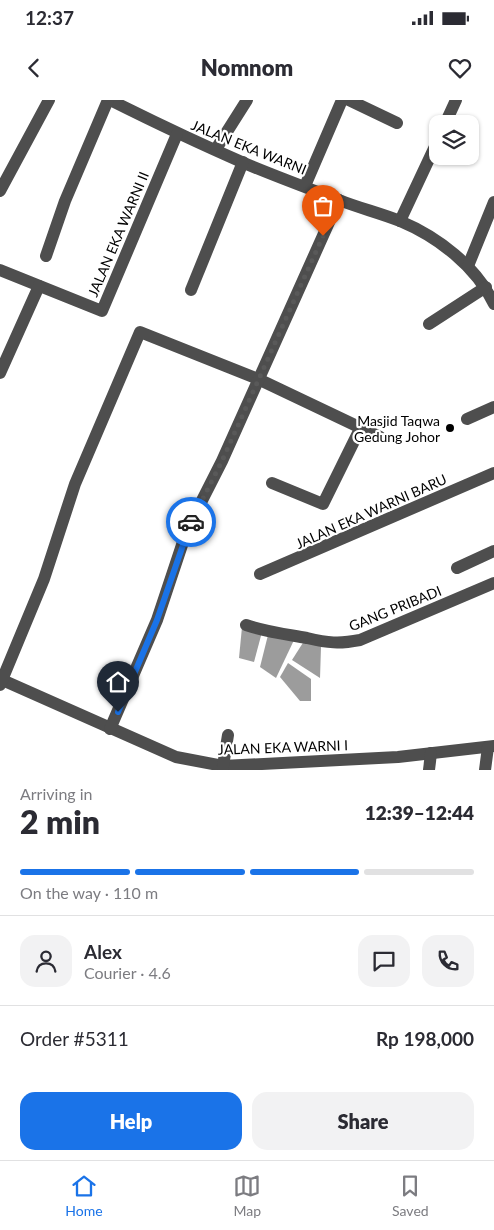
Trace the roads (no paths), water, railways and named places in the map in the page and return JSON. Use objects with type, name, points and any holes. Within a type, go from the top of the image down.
[{"type":"street","points":[[0,191],[49,100]]},
{"type":"street","points":[[46,256],[65,201],[109,100]]},
{"type":"street","name":"JALAN EKA WARNI","points":[[109,100],[177,134],[243,162],[339,200],[400,221],[426,234],[468,266],[486,287],[494,304]]},
{"type":"street","points":[[216,149],[247,100]]},
{"type":"street","points":[[305,186],[342,100]]},
{"type":"street","points":[[349,100],[397,123]]},
{"type":"street","points":[[449,115],[456,100]]},
{"type":"street","name":"JALAN EKA WARNI II","points":[[39,286],[102,312],[177,134]]},
{"type":"street","points":[[400,221],[429,159]]},
{"type":"street","points":[[191,290],[243,162]]},
{"type":"street","points":[[110,729],[157,620],[187,530],[222,461],[339,200]]},
{"type":"street","points":[[468,266],[494,202]]},
{"type":"street","points":[[0,270],[39,286],[0,373]]},
{"type":"street","points":[[429,324],[486,287]]},
{"type":"street","points":[[1,682],[44,579],[75,484],[140,332],[258,379],[380,437]]},
{"type":"street","points":[[467,419],[494,407]]},
{"type":"street","points":[[272,483],[323,504],[361,427]]},
{"type":"street","name":"JALAN EKA WARNI BARU","points":[[260,574],[494,474]]},
{"type":"street","points":[[457,568],[494,551]]},
{"type":"street","name":"GANG PRIBADI","points":[[246,625],[269,633],[330,644],[347,643],[360,640],[494,583]]},
{"type":"street","name":"JALAN EKA WARNI I","points":[[1,682],[176,757],[223,766],[397,764],[431,753],[491,747]]},
{"type":"street","points":[[223,766],[228,735]]},
{"type":"street","points":[[485,770],[491,747]]},
{"type":"street","points":[[429,770],[431,753]]},
{"type":"place","name":"Masjid Taqwa Gedung Johor","points":[[450,428]]}]
